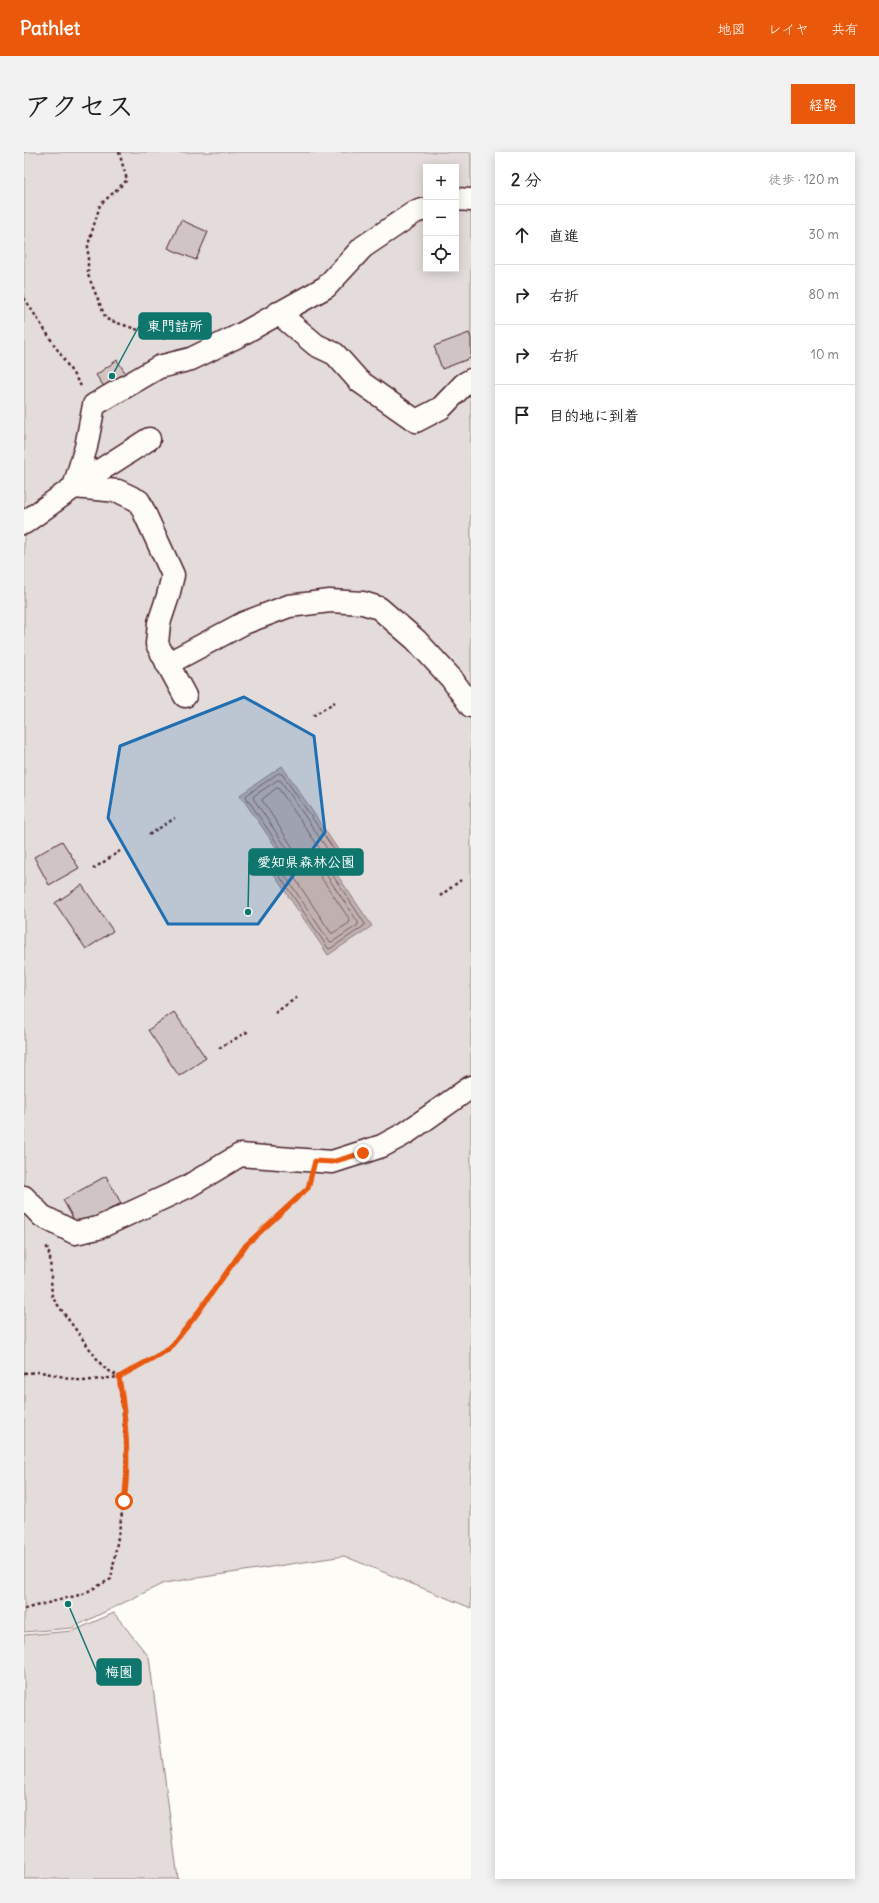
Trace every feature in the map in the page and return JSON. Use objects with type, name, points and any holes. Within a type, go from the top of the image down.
[{"type":"lane","points":[[459,199],[471,200]]},
{"type":"lane","points":[[74,487],[86,447],[94,405],[159,367],[191,359],[326,287],[363,247],[415,212],[423,209]]},
{"type":"lane","points":[[278,313],[316,345],[335,354],[359,381],[416,421],[441,408],[464,384],[471,380]]},
{"type":"lane","points":[[24,523],[74,487],[149,439]]},
{"type":"lane","points":[[74,487],[118,491],[139,501],[173,575],[168,596],[158,623],[157,644],[185,696]]},
{"type":"lane","points":[[167,664],[244,623],[289,606],[330,601],[363,603],[379,608],[416,640],[451,678],[471,706]]},
{"type":"lane","points":[[24,1197],[42,1216],[75,1233],[98,1228],[187,1186],[240,1155],[332,1162],[382,1146],[406,1133],[471,1088]]},
{"type":"path","points":[[119,152],[127,180],[100,206],[88,245],[88,275],[106,319],[165,339]]},
{"type":"path","points":[[24,298],[94,405]]},
{"type":"path","points":[[313,716],[335,702]]},
{"type":"path","points":[[150,835],[175,818]]},
{"type":"path","points":[[93,869],[120,852]]},
{"type":"path","points":[[440,896],[461,880]]},
{"type":"path","points":[[275,1013],[299,996]]},
{"type":"path","points":[[219,1048],[249,1031]]},
{"type":"path","points":[[24,1373],[41,1372],[83,1380],[119,1377],[169,1349],[198,1312],[246,1245],[308,1188],[315,1161]]},
{"type":"path","points":[[42,1216],[50,1257],[52,1297],[103,1367],[119,1377]]},
{"type":"path","points":[[24,1609],[83,1594],[111,1579],[126,1489],[126,1444],[119,1377]]},
{"type":"highlighted area","points":[[244,697],[314,736],[325,832],[258,924],[168,924],[108,818],[120,746]]},
{"type":"shaded area","points":[[24,152],[471,152],[471,1608],[344,1556],[164,1583],[72,1628],[24,1632]]},
{"type":"shaded area","points":[[114,1613],[149,1657],[178,1879],[24,1879],[24,1635],[73,1631]]},
{"type":"water","points":[[282,766],[341,854],[329,863],[372,926],[328,955],[266,863],[280,853],[240,795]]},
{"type":"building","points":[[181,220],[208,232],[196,260],[168,248]]},
{"type":"building","points":[[469,333],[471,338],[471,358],[442,369],[434,346]]},
{"type":"building","points":[[117,360],[128,377],[107,391],[96,375]]},
{"type":"building","points":[[62,841],[79,868],[49,885],[34,857]]},
{"type":"building","points":[[82,885],[113,931],[86,949],[55,903]]},
{"type":"building","points":[[174,1012],[206,1058],[179,1076],[148,1030]]},
{"type":"building","points":[[106,1176],[121,1203],[78,1227],[63,1200]]},
{"type":"place","name":"東門詰所","points":[[112,376]]},
{"type":"place","name":"愛知県森林公園","points":[[248,912]]},
{"type":"place","name":"梅園","points":[[68,1604]]},
{"type":"route","points":[[124,1501],[126,1489],[126,1444],[123,1401],[119,1377],[169,1349],[194,1318],[246,1245],[308,1188],[315,1161],[332,1162],[363,1153]]}]
